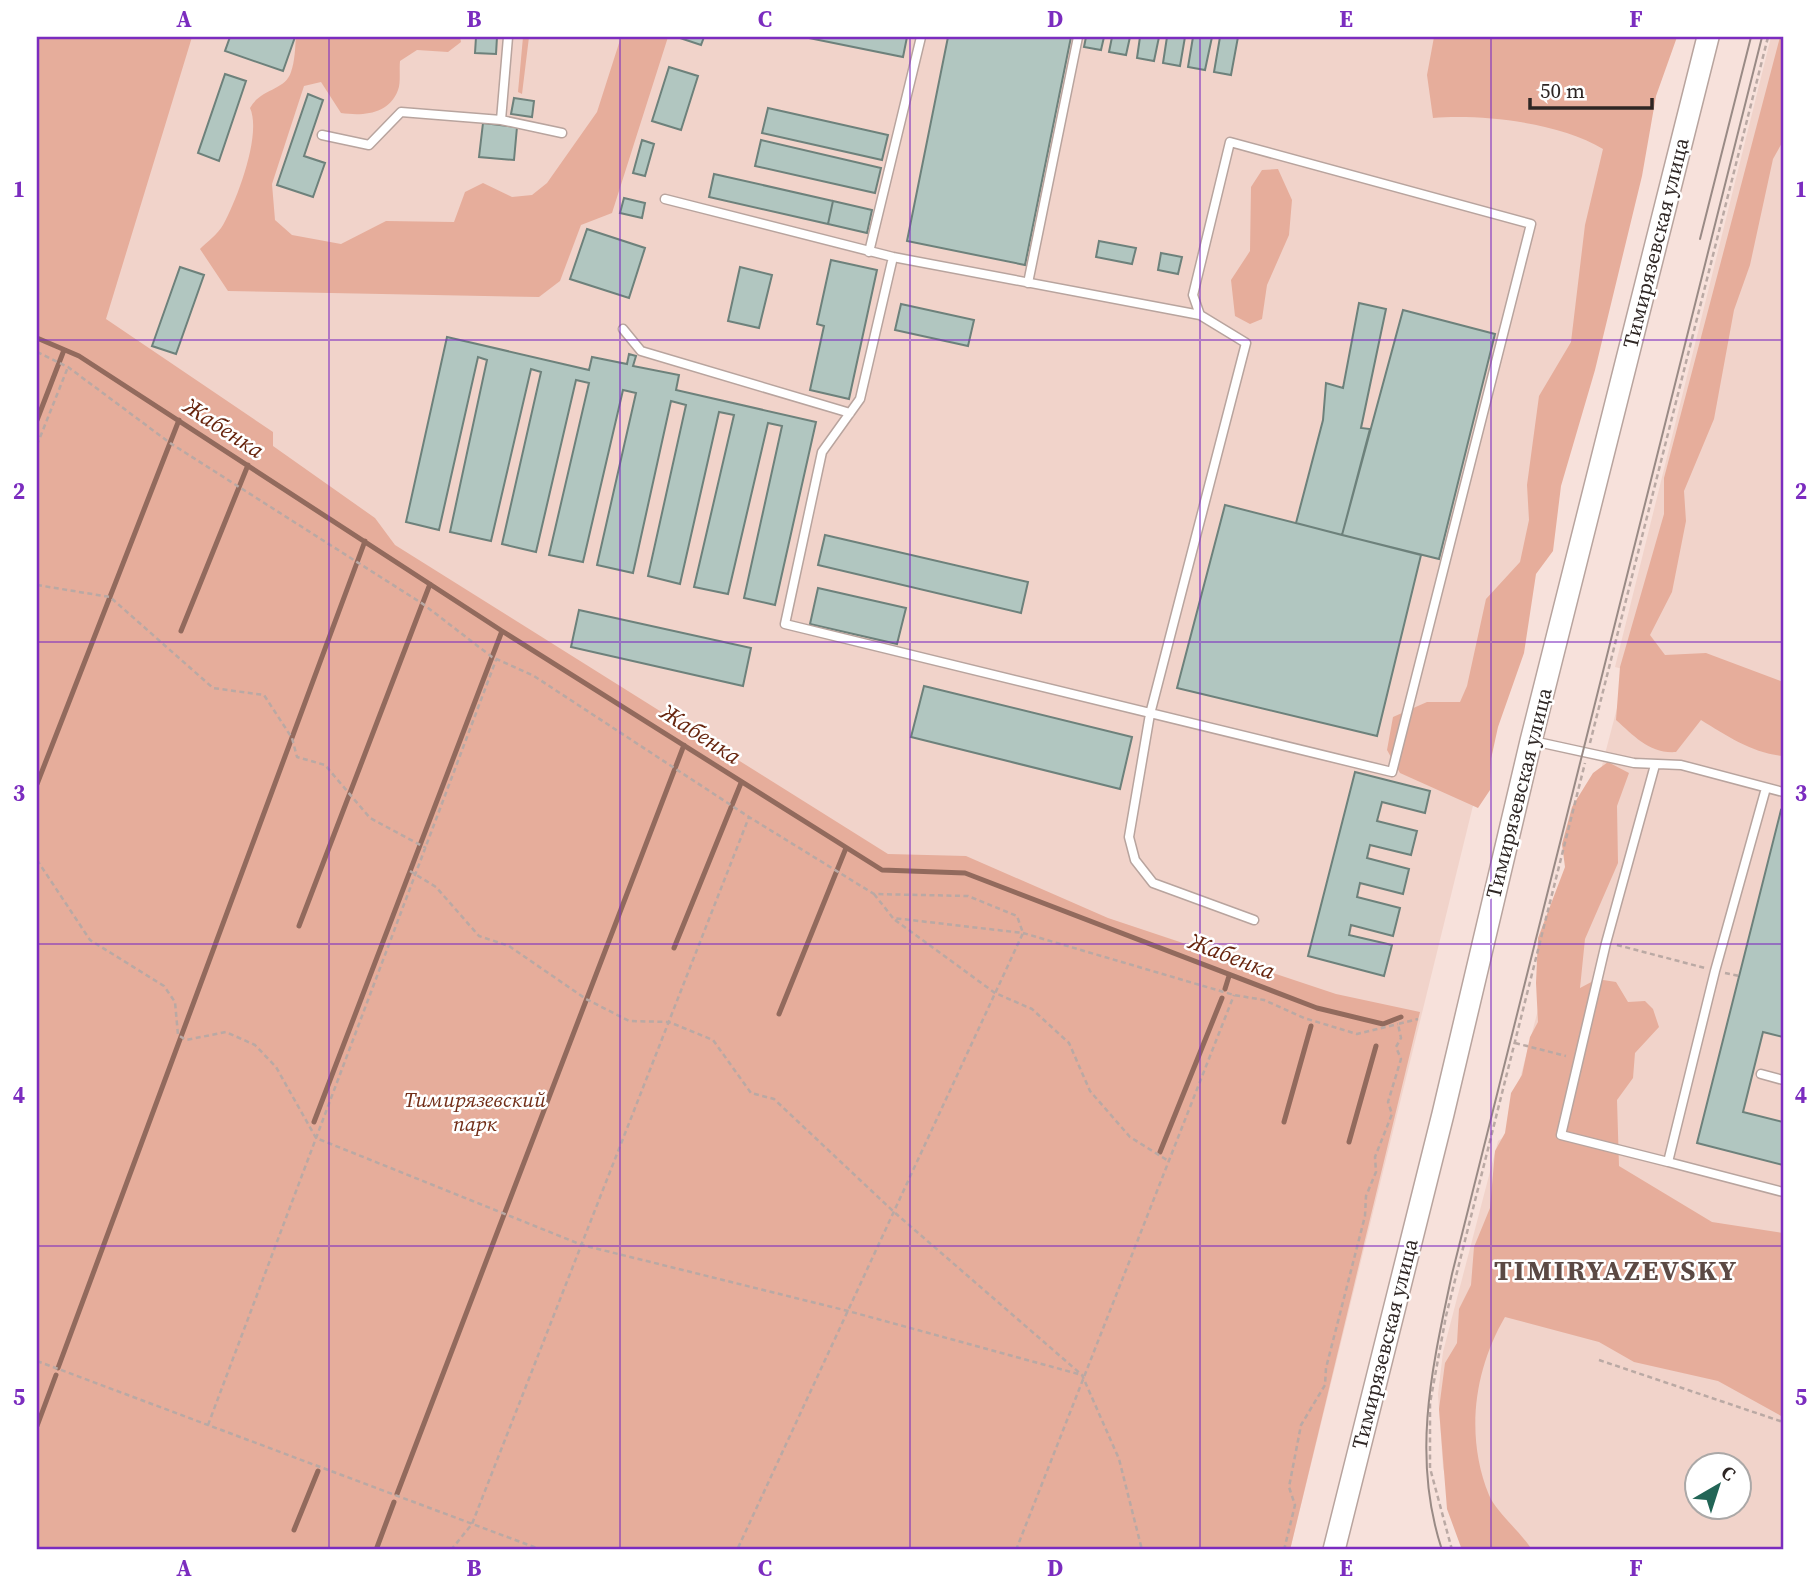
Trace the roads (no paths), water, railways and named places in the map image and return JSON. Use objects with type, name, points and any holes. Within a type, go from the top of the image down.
[{"type":"main road","name":"Тимирязевская улица","points":[[1334,1550],[1443,1114],[1531,741],[1708,37]]},
{"type":"lane","points":[[501,120],[508,37]]},
{"type":"lane","points":[[869,252],[921,37]]},
{"type":"lane","points":[[1028,283],[1078,37]]},
{"type":"lane","points":[[322,135],[369,145],[401,112],[501,120],[562,133]]},
{"type":"lane","points":[[893,257],[860,399],[822,452],[785,624],[1392,772],[1531,224],[1230,142],[1193,295],[1200,315]]},
{"type":"lane","points":[[665,199],[869,252],[1200,315],[1246,343],[1150,714],[1129,837],[1135,860],[1153,883],[1254,920]]},
{"type":"lane","points":[[623,329],[641,351],[850,413]]},
{"type":"lane","points":[[1531,741],[1655,765],[1681,765],[1783,792]]},
{"type":"lane","points":[[1655,765],[1606,943],[1561,1135],[1783,1192]]},
{"type":"lane","points":[[1668,1162],[1715,971],[1766,788]]},
{"type":"lane","points":[[1761,1074],[1783,1080]]},
{"type":"waterway","name":"Жабенка","points":[[37,338],[79,356],[502,631],[882,870],[965,873],[1317,1008],[1383,1024],[1401,1017]]},
{"type":"waterway","points":[[37,420],[64,350]]},
{"type":"waterway","points":[[37,784],[179,420]]},
{"type":"waterway","points":[[181,631],[248,465]]},
{"type":"waterway","points":[[58,1368],[365,541]]},
{"type":"waterway","points":[[299,926],[430,584]]},
{"type":"waterway","points":[[314,1122],[502,631]]},
{"type":"waterway","points":[[397,1494],[684,745]]},
{"type":"waterway","points":[[674,948],[741,783]]},
{"type":"waterway","points":[[779,1014],[846,848]]},
{"type":"waterway","points":[[1225,989],[1229,976]]},
{"type":"waterway","points":[[1160,1152],[1222,998]]},
{"type":"waterway","points":[[1284,1122],[1311,1026]]},
{"type":"waterway","points":[[1349,1142],[1376,1046]]},
{"type":"waterway","points":[[37,1426],[56,1375]]},
{"type":"waterway","points":[[294,1530],[318,1471]]},
{"type":"waterway","points":[[376,1550],[394,1502]]},
{"type":"tram line","points":[[1700,239],[1751,37]]},
{"type":"tram line","points":[[1442,1550],[1433,1515],[1426,1446],[1432,1378],[1452,1274],[1762,37]]},
{"type":"district","name":"TIMIRYAZEVSKY","points":[[1616,1270]]},
{"type":"park label","name":"Тимирязевский парк","points":[[475,1112]]}]
